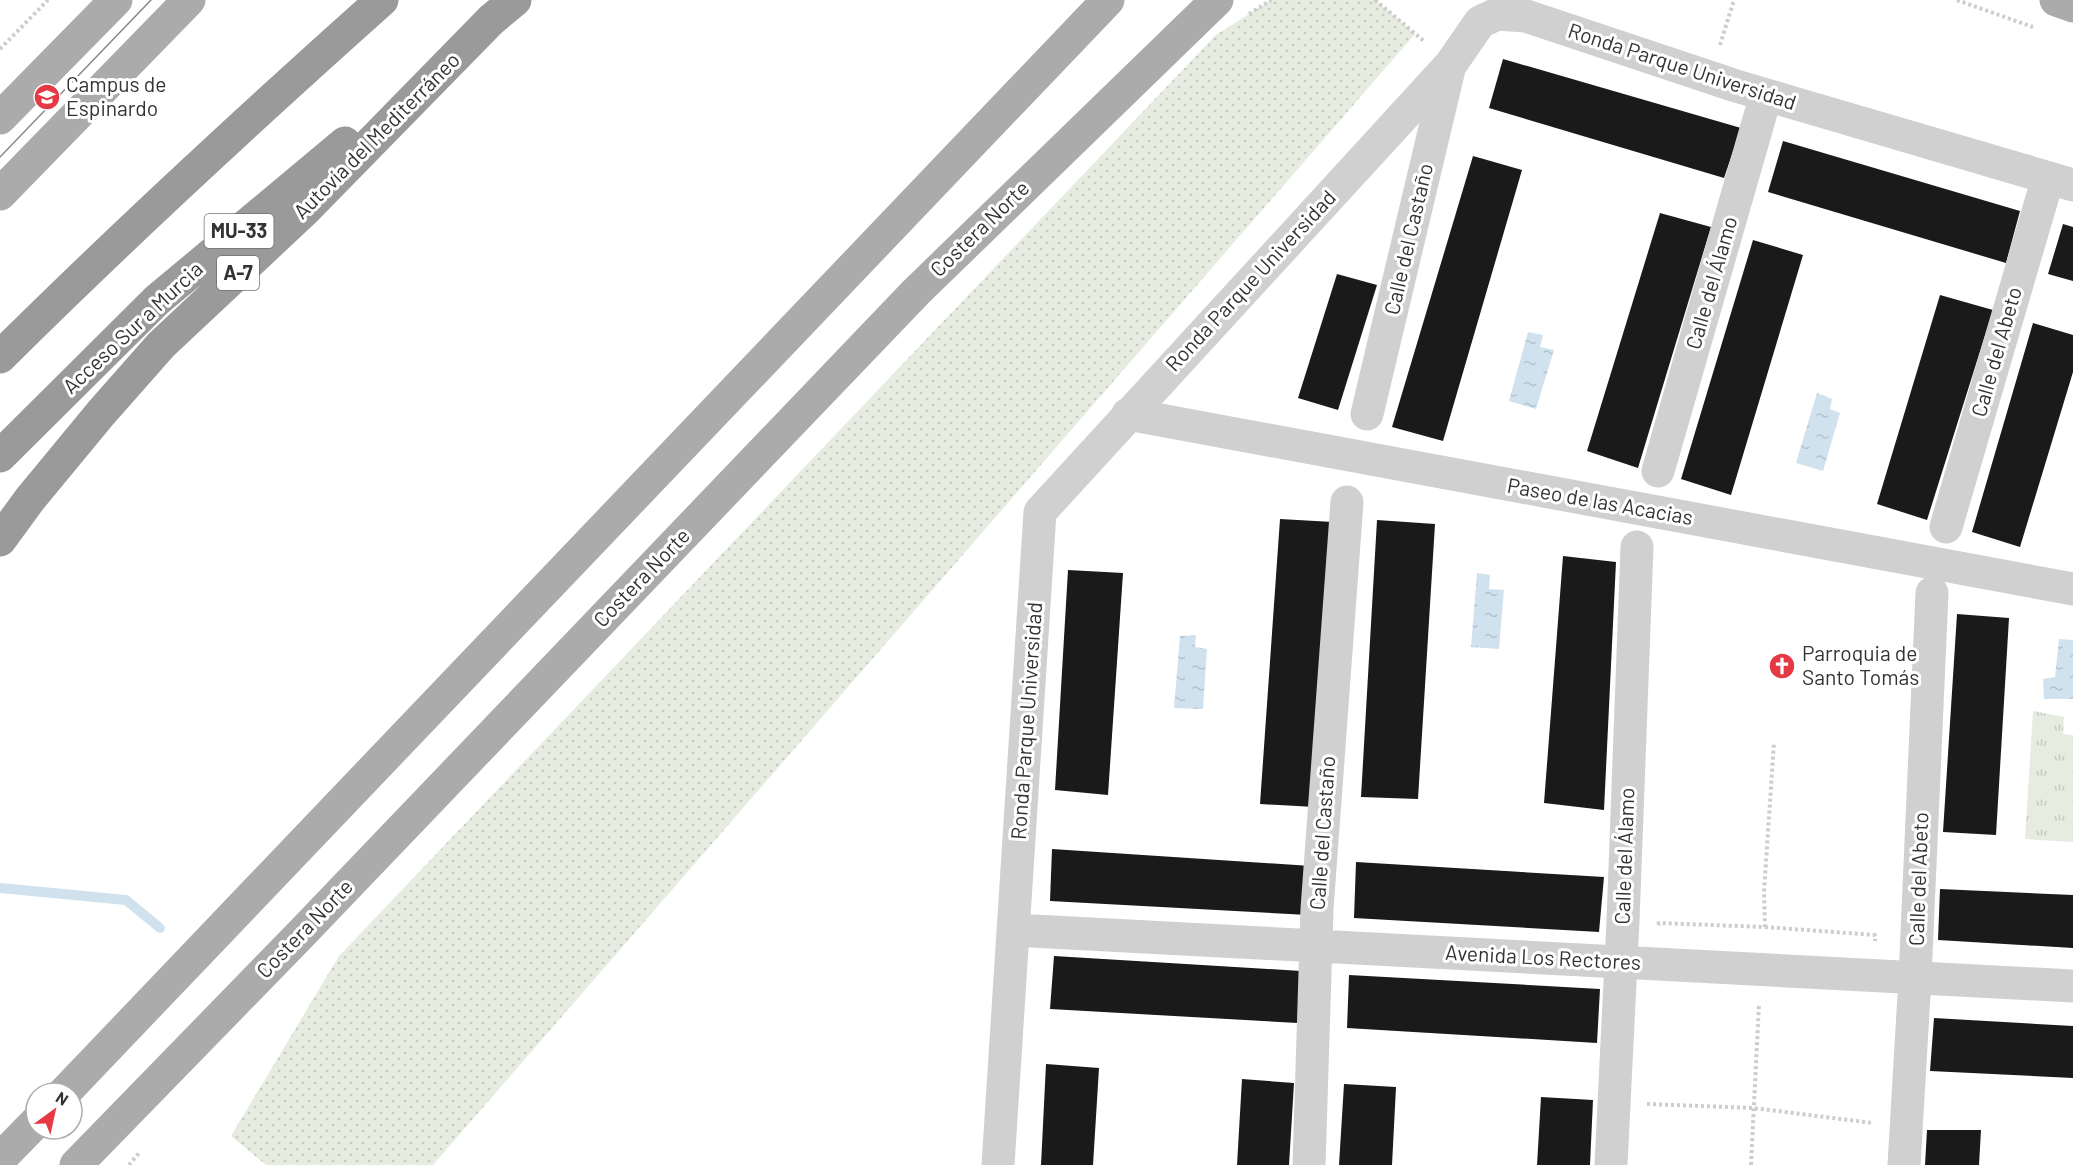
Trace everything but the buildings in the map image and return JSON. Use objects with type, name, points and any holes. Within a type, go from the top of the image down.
[{"type":"highway","points":[[0,357],[105,254],[289,82],[382,0]]},
{"type":"highway","name":"Acceso Sur a Murcia","points":[[0,456],[157,300],[503,10]]},
{"type":"highway","name":"Autovía del Mediterráneo","points":[[0,540],[100,413],[161,345],[305,210],[503,10]]},
{"type":"main road","points":[[0,118],[116,0]]},
{"type":"main road","points":[[0,194],[189,0]]},
{"type":"main road","points":[[75,1081],[1108,0]]},
{"type":"main road","name":"Costera Norte","points":[[76,1165],[301,934],[916,292],[1217,0]]},
{"type":"main road","points":[[2056,0],[2073,6]]},
{"type":"main road","points":[[0,1159],[24,1134]]},
{"type":"street","name":"Ronda Parque Universidad","points":[[998,1165],[1040,512],[1451,64],[1480,22],[1497,14],[1526,16],[1766,95],[2061,181]]},
{"type":"street","name":"Calle del Castaño","points":[[1367,414],[1451,64]]},
{"type":"street","name":"Calle del Álamo","points":[[1658,471],[1766,95]]},
{"type":"street","name":"Calle del Abeto","points":[[1946,527],[2061,181]]},
{"type":"street","name":"Paseo de las Acacias","points":[[1128,414],[2073,589]]},
{"type":"street","name":"Calle del Castaño","points":[[1309,1165],[1315,946],[1347,502]]},
{"type":"street","name":"Calle del Álamo","points":[[1611,1165],[1621,963],[1636,546]]},
{"type":"street","name":"Calle del Abeto","points":[[1904,1165],[1916,978],[1932,593]]},
{"type":"street","name":"Avenida Los Rectores","points":[[1014,930],[2073,986]]},
{"type":"path","points":[[0,49],[48,0]]},
{"type":"path","points":[[1375,0],[1451,64]]},
{"type":"path","points":[[1711,77],[1734,0]]},
{"type":"path","points":[[1958,0],[2042,30]]},
{"type":"path","points":[[1751,1165],[1759,1000]]},
{"type":"path","points":[[1614,1103],[1753,1108],[1906,1127]]},
{"type":"green space","points":[[1271,0],[1375,0],[1415,34],[433,1165],[266,1165],[231,1136],[339,956],[1216,35]]},
{"type":"green space","points":[[2033,711],[2064,717],[2063,734],[2073,735],[2073,842],[2025,839]]},
{"type":"water","points":[[1528,332],[1543,335],[1540,347],[1554,350],[1536,409],[1509,401]]},
{"type":"water","points":[[1817,393],[1832,399],[1830,409],[1840,413],[1823,471],[1796,463]]},
{"type":"water","points":[[1477,573],[1490,575],[1489,589],[1504,590],[1499,649],[1471,647]]},
{"type":"water","points":[[1196,635],[1195,647],[1207,649],[1203,709],[1174,708],[1180,636]]},
{"type":"water","points":[[2059,639],[2073,640],[2073,699],[2044,699],[2043,679],[2055,677]]},
{"type":"waterway","points":[[0,888],[126,900],[160,928]]},
{"type":"tram line","points":[[0,157],[151,0]]},
{"type":"place","name":"Campus de Espinardo","points":[[47,97]]},
{"type":"place","name":"Parroquia de Santo Tomás","points":[[1782,666]]}]
